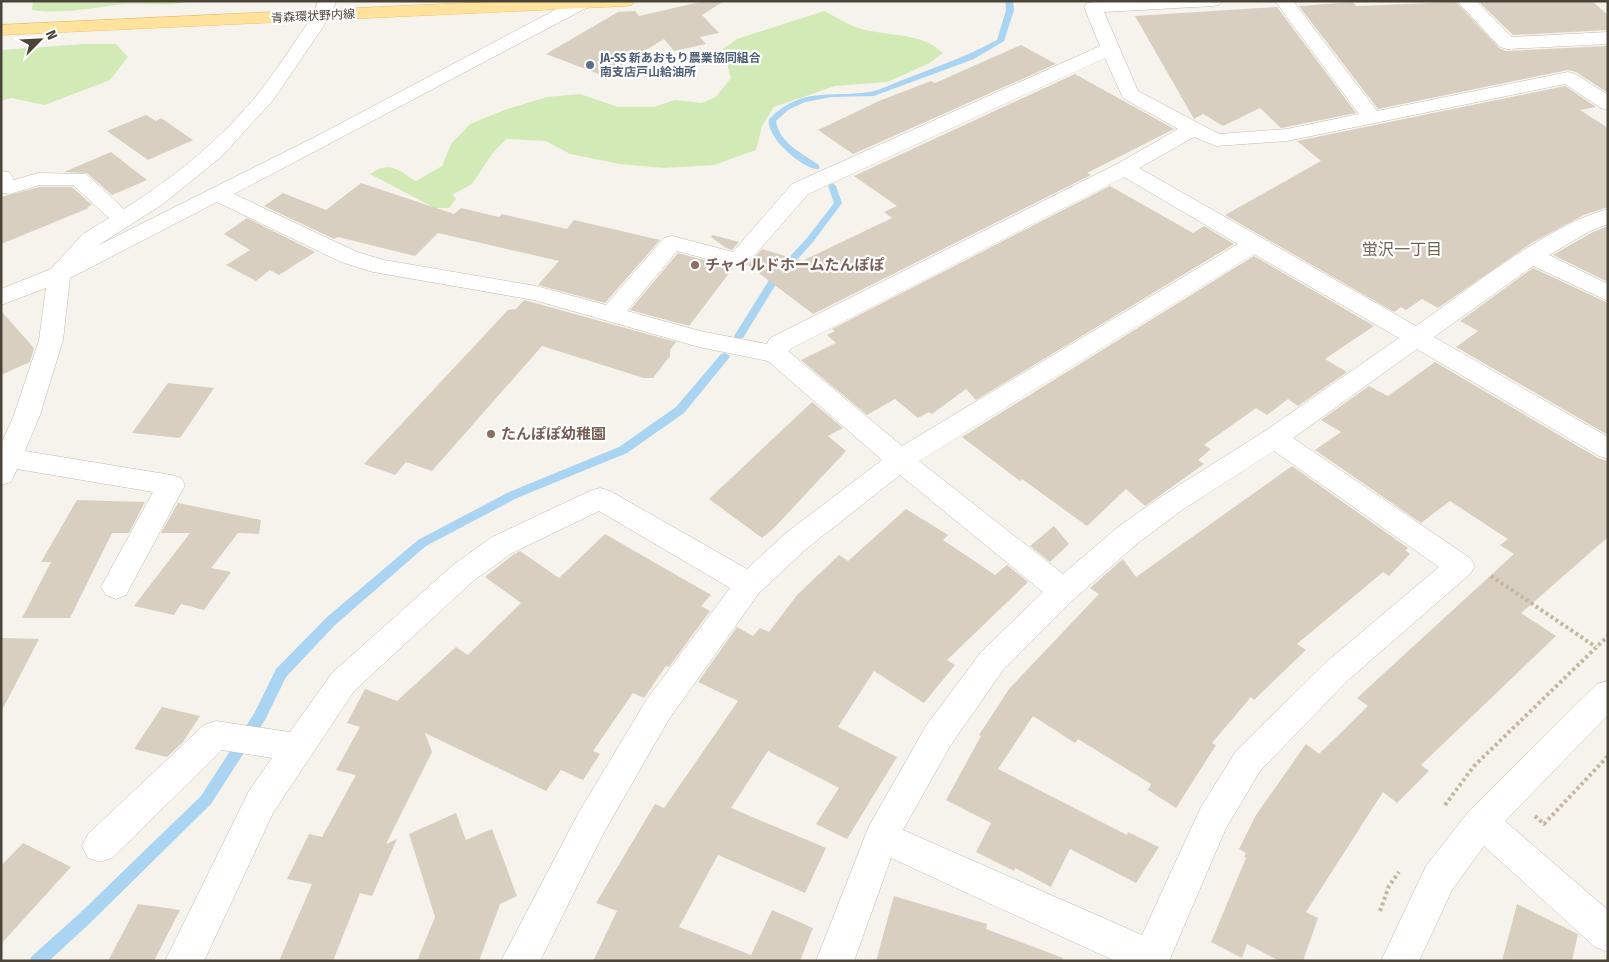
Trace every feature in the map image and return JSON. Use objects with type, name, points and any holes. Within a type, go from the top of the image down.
[{"type":"main road","name":"青森環状野内線","points":[[1,30],[325,8],[626,1]]},
{"type":"street","points":[[1213,1],[1094,7],[1130,94],[1216,140],[1287,135],[1568,78],[1608,104]]},
{"type":"street","points":[[1284,1],[1372,118]]},
{"type":"street","points":[[1466,1],[1507,44],[1608,38]]},
{"type":"street","points":[[1,298],[59,274],[217,194],[583,3]]},
{"type":"street","points":[[116,587],[171,485],[4,467],[27,414],[51,340],[59,274],[92,239],[156,199],[215,152],[267,95],[325,8]]},
{"type":"street","points":[[611,314],[672,244],[738,260],[800,189],[1111,48]]},
{"type":"street","points":[[776,354],[779,344],[1124,168],[1194,129]]},
{"type":"street","points":[[1124,168],[1608,449]]},
{"type":"street","points":[[1,177],[10,188],[38,179],[78,179],[123,219]]},
{"type":"street","points":[[217,194],[349,257],[381,267],[536,293],[699,339],[776,354],[900,460],[1063,591]]},
{"type":"street","points":[[836,961],[881,837],[938,736],[992,661],[1063,591],[1128,535],[1168,505],[1274,438],[1532,256],[1582,226],[1608,216]]},
{"type":"street","points":[[520,961],[591,823],[658,709],[749,585],[796,541],[900,460],[1254,244]]},
{"type":"street","points":[[1532,256],[1608,294]]},
{"type":"street","points":[[881,837],[1151,958],[1213,818],[1248,761],[1336,672],[1460,566],[1274,438]]},
{"type":"street","points":[[184,961],[286,746],[343,682],[463,573],[502,545],[600,498],[749,585]]},
{"type":"street","points":[[1400,961],[1438,878],[1481,822],[1608,694]]},
{"type":"street","points":[[100,846],[216,734],[286,746]]},
{"type":"street","points":[[1481,822],[1608,934]]},
{"type":"path","points":[[1460,566],[1482,570],[1596,647]]},
{"type":"green space","points":[[33,1],[191,1],[166,4],[125,4],[55,12],[32,10]]},
{"type":"green space","points":[[824,11],[864,30],[909,37],[927,42],[943,53],[928,64],[887,82],[835,86],[774,107],[762,126],[756,150],[714,165],[664,168],[620,164],[570,154],[546,141],[506,139],[492,154],[472,184],[452,195],[456,199],[449,208],[435,208],[370,174],[389,167],[399,170],[416,181],[442,166],[451,144],[470,124],[507,109],[547,97],[580,94],[618,107],[654,107],[675,100],[702,103],[716,97],[731,78],[723,49],[737,39]]},
{"type":"green space","points":[[85,44],[116,44],[128,57],[110,80],[45,105],[11,98],[1,101],[1,50]]},
{"type":"building","points":[[704,1],[724,1],[702,15],[719,33],[700,37],[706,44],[674,51],[664,39],[604,76],[546,54],[618,12],[635,11],[639,16]]},
{"type":"building","points":[[1592,1],[1608,15],[1608,30],[1513,35],[1479,2]]},
{"type":"building","points":[[1353,2],[1356,6],[1456,2],[1499,48],[1506,51],[1608,46],[1608,93],[1576,72],[1568,70],[1378,109],[1299,6]]},
{"type":"building","points":[[1277,7],[1356,113],[1281,128],[1260,108],[1223,126],[1203,114],[1194,119],[1135,16]]},
{"type":"building","points":[[1021,45],[1056,64],[853,154],[818,130],[879,101],[931,81],[935,83]]},
{"type":"building","points":[[1075,74],[1174,129],[1087,173],[1091,175],[813,314],[748,265],[762,249],[802,261],[892,218],[884,212],[897,206],[854,176]]},
{"type":"building","points":[[1565,86],[1596,107],[1580,110],[1608,128],[1608,207],[1584,215],[1533,242],[1438,308],[1422,299],[1406,310],[1401,307],[1394,312],[1225,215],[1321,161],[1297,141]]},
{"type":"building","points":[[146,115],[156,121],[161,118],[193,140],[148,160],[107,131]]},
{"type":"building","points":[[111,152],[147,180],[112,195],[87,173],[64,172]]},
{"type":"building","points":[[361,183],[454,214],[461,208],[499,217],[502,214],[567,229],[574,220],[660,240],[605,303],[538,285],[559,261],[438,233],[415,256],[338,237],[334,239],[264,206],[283,193],[326,210]]},
{"type":"building","points":[[1110,186],[1193,233],[1204,226],[1234,244],[976,400],[966,389],[932,414],[929,412],[918,418],[895,399],[867,415],[801,360],[836,343],[827,335],[835,331],[832,329]]},
{"type":"building","points":[[40,187],[72,187],[92,205],[87,207],[89,208],[1,244],[1,197]]},
{"type":"building","points":[[247,218],[315,252],[279,275],[270,270],[256,281],[226,265],[250,250],[224,234]]},
{"type":"building","points":[[1608,226],[1608,282],[1553,255],[1591,233]]},
{"type":"building","points":[[713,235],[739,242],[732,250],[711,237]]},
{"type":"building","points":[[678,253],[733,268],[689,326],[630,310]]},
{"type":"building","points":[[1254,256],[1374,326],[1325,359],[1347,372],[1298,406],[1288,399],[1267,415],[1256,408],[1204,445],[1211,449],[1198,460],[1204,464],[1145,506],[1126,489],[1087,526],[1022,479],[1020,481],[962,437]]},
{"type":"building","points":[[1533,268],[1608,303],[1608,435],[1456,347],[1478,331],[1460,321]]},
{"type":"building","points":[[524,300],[676,342],[670,350],[670,356],[653,378],[644,378],[542,346],[432,471],[406,462],[395,475],[364,464],[508,310],[516,309]]},
{"type":"building","points":[[1,311],[34,348],[30,362],[1,375]]},
{"type":"building","points":[[1435,362],[1598,458],[1608,461],[1608,537],[1521,613],[1556,636],[1421,765],[1429,771],[1397,803],[1383,792],[1306,912],[1318,918],[1303,961],[1279,961],[1247,944],[1242,958],[1211,942],[1246,858],[1244,857],[1246,853],[1239,849],[1256,815],[1306,744],[1319,754],[1368,706],[1357,698],[1514,554],[1500,545],[1508,539],[1450,501],[1421,523],[1315,450],[1341,432],[1321,420],[1369,386],[1388,396]]},
{"type":"building","points":[[168,383],[214,388],[180,438],[132,433]]},
{"type":"building","points":[[812,402],[843,428],[828,436],[846,451],[774,528],[762,538],[709,499]]},
{"type":"building","points":[[1292,466],[1408,548],[1405,550],[1410,554],[1389,576],[1383,572],[1297,644],[1306,650],[1254,700],[1251,697],[1212,743],[1216,745],[1176,808],[1148,790],[1151,784],[1078,739],[1075,743],[1033,716],[998,769],[1127,835],[1128,832],[1159,847],[1136,883],[1070,849],[1051,887],[1015,868],[1014,871],[976,852],[991,823],[946,800],[981,736],[979,735],[1009,689],[1099,594],[1090,588],[1123,559],[1136,577]]},
{"type":"building","points":[[77,500],[145,502],[129,533],[112,533],[70,618],[22,618],[51,562],[41,562]]},
{"type":"building","points":[[178,503],[261,520],[259,534],[238,533],[211,568],[231,572],[204,610],[181,604],[174,615],[134,606],[190,533],[161,533]]},
{"type":"building","points":[[906,509],[948,535],[943,540],[995,575],[1007,565],[1028,582],[947,660],[955,665],[924,703],[874,671],[838,727],[897,757],[847,839],[816,824],[839,788],[768,751],[731,808],[826,848],[805,893],[718,855],[679,927],[751,955],[772,910],[813,928],[800,961],[593,961],[617,911],[596,903],[655,804],[664,808],[738,701],[698,682],[737,627],[753,636],[760,628],[769,632],[797,595],[839,555],[848,561]]},
{"type":"building","points":[[1054,526],[1069,544],[1050,562],[1030,546]]},
{"type":"building","points":[[605,534],[711,595],[701,606],[710,611],[669,667],[666,666],[644,698],[633,693],[593,751],[600,754],[583,780],[561,770],[546,791],[425,733],[432,752],[386,844],[397,839],[372,896],[360,893],[333,961],[279,961],[312,884],[287,879],[309,834],[322,837],[356,775],[336,770],[360,727],[347,723],[365,689],[397,701],[456,647],[468,655],[521,603],[485,577],[513,555],[520,551],[559,578]]},
{"type":"building","points":[[1,638],[39,639],[1,712]]},
{"type":"building","points":[[162,707],[200,716],[183,742],[167,757],[134,749]]},
{"type":"building","points":[[456,813],[466,840],[492,829],[517,896],[500,904],[479,961],[417,961],[435,917],[409,834]]},
{"type":"building","points":[[23,843],[71,867],[1,944],[1,866]]},
{"type":"building","points":[[894,896],[987,924],[986,929],[1063,958],[1062,961],[876,961]]},
{"type":"building","points":[[138,904],[180,910],[154,961],[108,961]]},
{"type":"building","points":[[1517,904],[1578,934],[1572,961],[1502,961]]},
{"type":"waterway","points":[[816,167],[788,148],[773,129],[772,121],[785,108],[803,100],[832,95],[871,94],[971,57],[1000,41],[1010,10],[1009,1]]},
{"type":"waterway","points":[[739,336],[774,279],[810,240],[838,203],[832,186]]},
{"type":"waterway","points":[[37,961],[84,919],[206,800],[260,716],[281,673],[331,621],[422,543],[513,495],[623,450],[680,410],[725,356]]},
{"type":"place","name":"JA-SS 新あおもり農業協同組合 南支店戸山給油所","points":[[590,65]]},
{"type":"place","name":"チャイルドホームたんぽぽ","points":[[695,265]]},
{"type":"place","name":"たんぽぽ幼稚園","points":[[491,434]]},
{"type":"district","name":"蛍沢一丁目","points":[[1402,249]]}]
